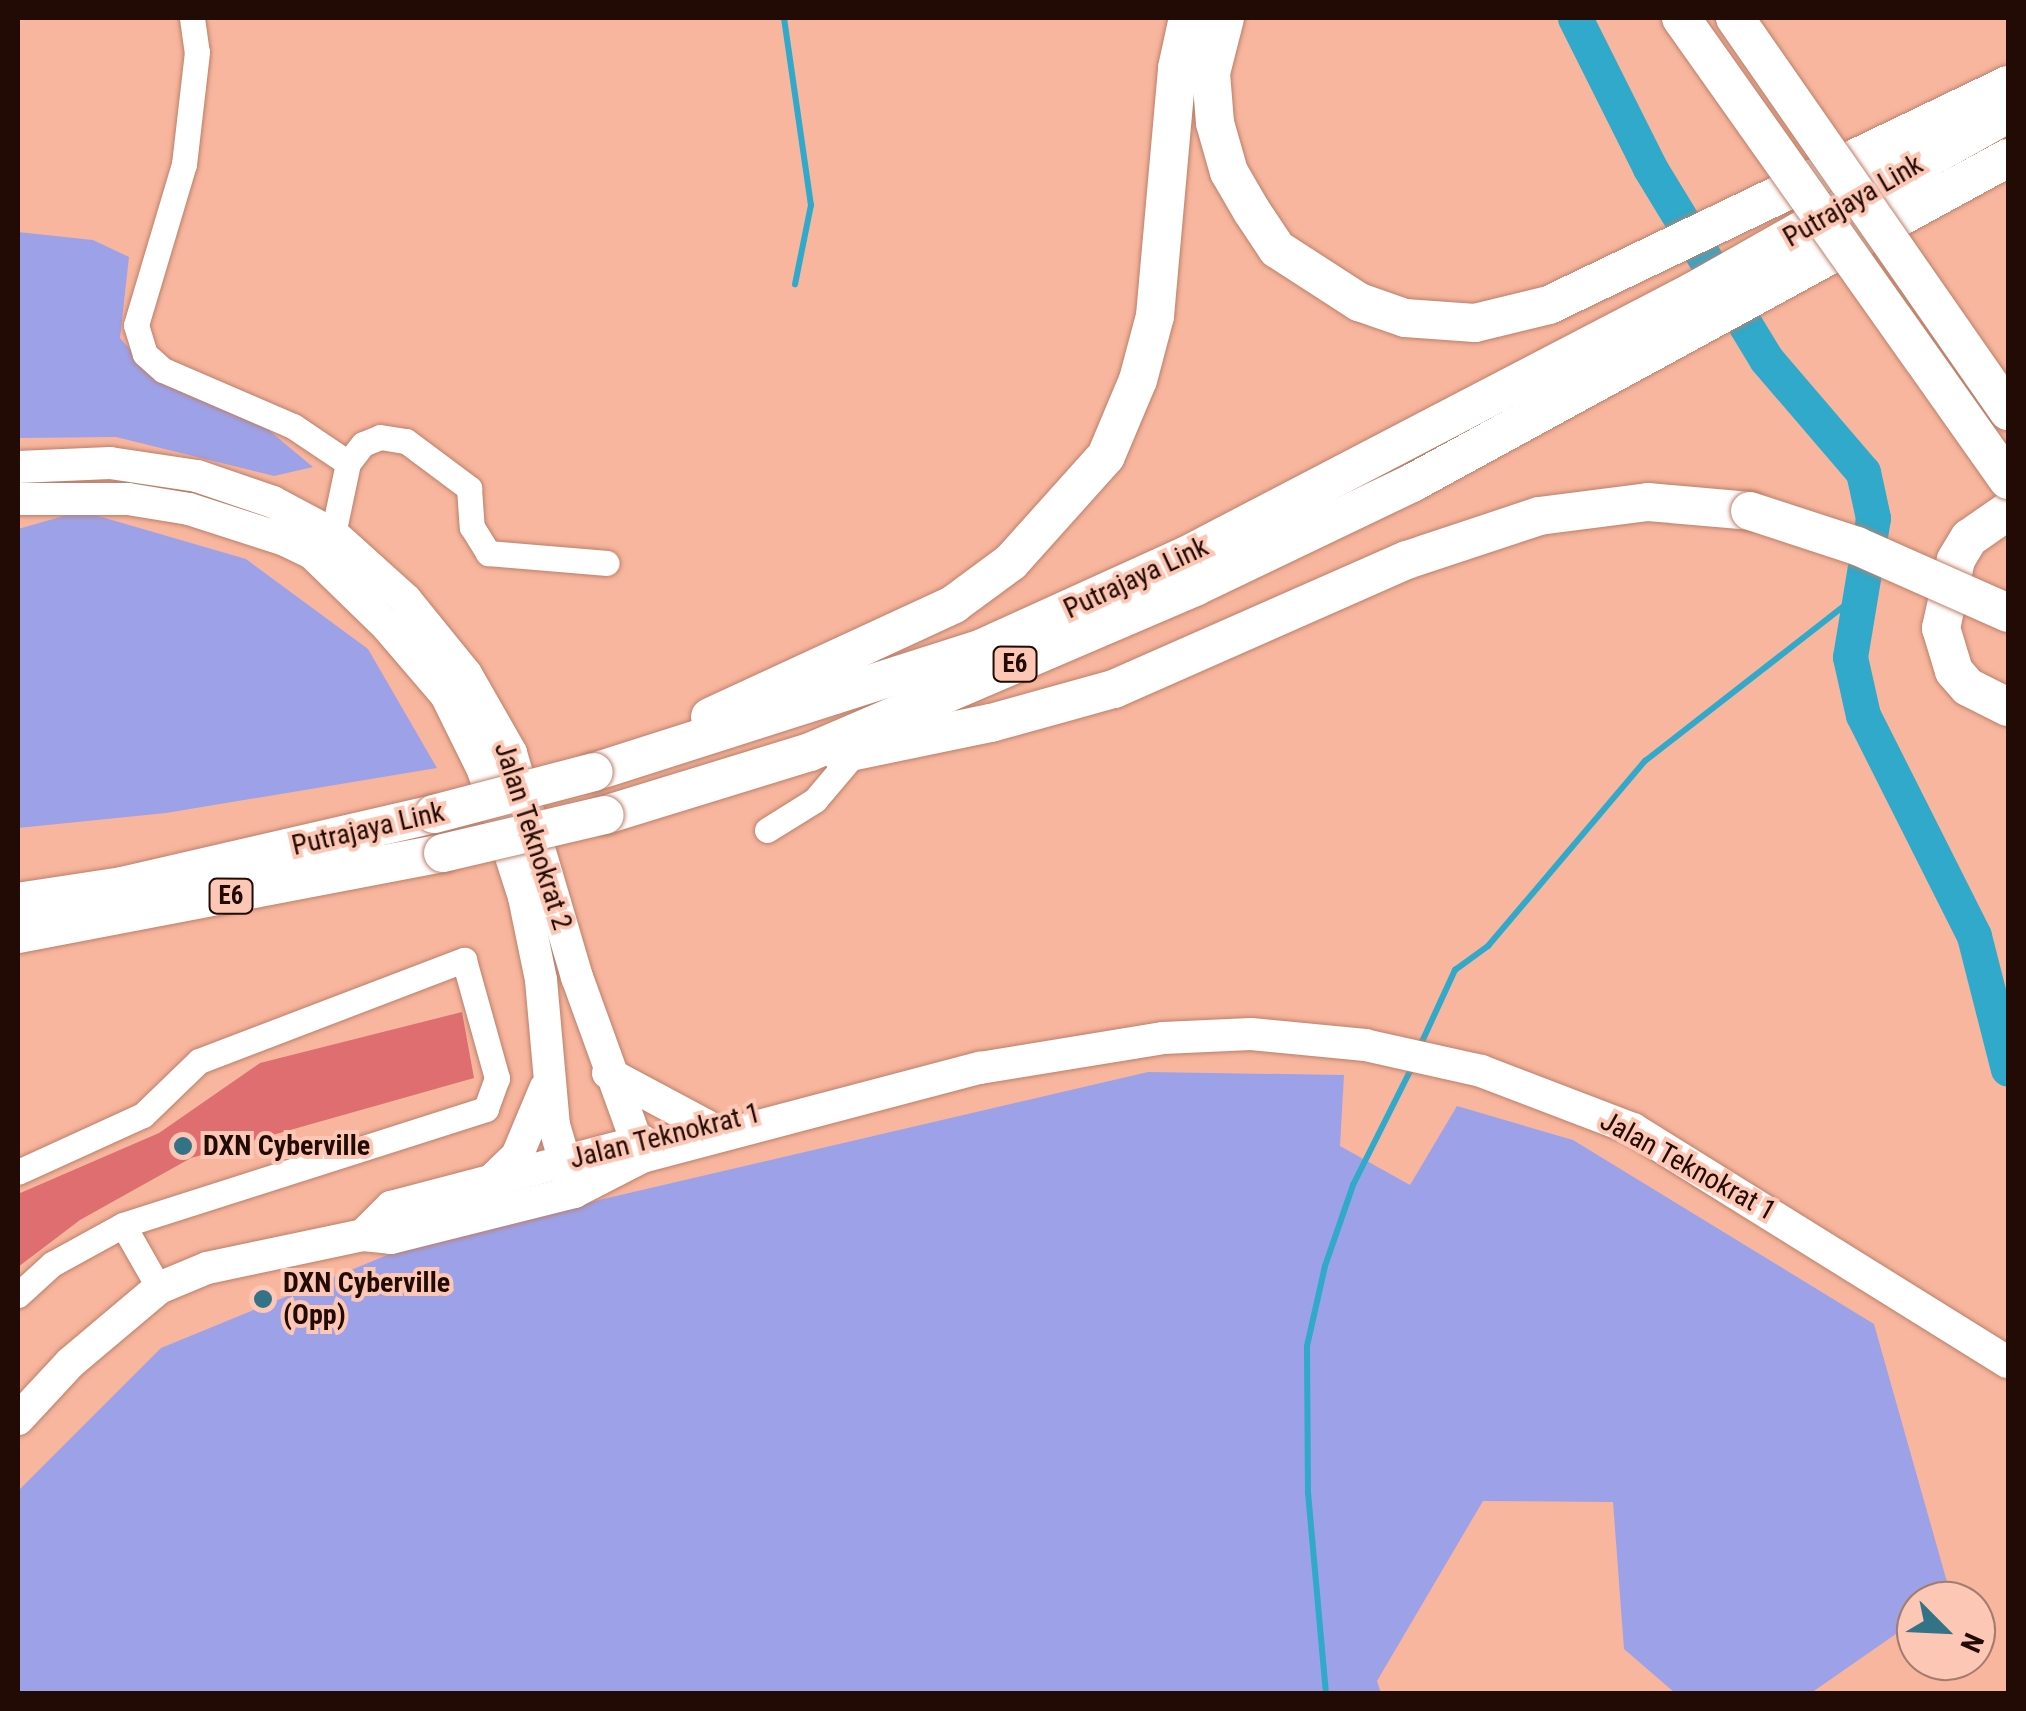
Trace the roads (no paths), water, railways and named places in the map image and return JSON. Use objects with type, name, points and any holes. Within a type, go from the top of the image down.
[{"type":"highway","points":[[652,758],[678,732],[954,604],[1011,562],[1106,456],[1138,380],[1155,316],[1177,68],[1188,18]]},
{"type":"highway","points":[[1225,18],[1211,73],[1215,124],[1228,172],[1278,249],[1359,302],[1405,318],[1475,322],[1550,305],[1633,269],[2008,85]]},
{"type":"highway","points":[[1681,18],[2008,480]]},
{"type":"highway","points":[[1735,18],[2008,412]]},
{"type":"highway","name":"Putrajaya Link","points":[[18,934],[443,853],[606,815],[810,752],[1194,587],[2008,113]]},
{"type":"highway","name":"Putrajaya Link","points":[[18,902],[122,886],[434,814],[652,758],[982,648],[1407,466],[2008,158]]},
{"type":"highway","points":[[810,752],[853,755],[1114,689],[1407,560],[1538,516],[1648,502],[1750,511],[1857,546],[2008,612]]},
{"type":"highway","points":[[2008,511],[1992,518],[1962,549],[1942,628],[1954,671],[1968,686],[2008,707]]},
{"type":"main road","name":"Jalan Teknokrat 2","points":[[18,467],[110,462],[197,476],[273,502],[333,534],[445,644],[511,753],[613,1085],[640,1150]]},
{"type":"main road","name":"Jalan Teknokrat 2","points":[[18,500],[128,499],[256,529],[312,554],[387,626],[446,695],[482,770],[524,897],[550,1069],[554,1125],[572,1176]]},
{"type":"main road","name":"Jalan Teknokrat 1","points":[[640,1150],[980,1068],[1163,1038],[1251,1034],[1324,1041],[1480,1071],[1633,1130],[2008,1362]]},
{"type":"main road","name":"Jalan Teknokrat 1","points":[[18,1419],[70,1363],[159,1288],[207,1268],[363,1235],[391,1238],[707,1126],[956,1064],[980,1068]]},
{"type":"main road","points":[[494,1179],[527,1137],[550,1069]]},
{"type":"main road","points":[[554,1125],[573,1134],[601,1134],[613,1085],[707,1126]]},
{"type":"main road","name":"Jalan Teknokrat 1","points":[[363,1235],[391,1207],[494,1179],[572,1176]]},
{"type":"lane","points":[[192,18],[197,52],[184,164],[138,303],[136,325],[146,354],[210,395],[307,434],[348,463]]},
{"type":"lane","points":[[333,534],[348,463],[363,444],[380,437],[406,441],[469,488],[472,526],[488,553],[607,563]]},
{"type":"lane","points":[[767,830],[814,800],[853,755]]},
{"type":"lane","points":[[18,1172],[143,1115],[198,1061],[464,960],[497,1078],[486,1110],[123,1226],[52,1264],[18,1295]]},
{"type":"lane","points":[[123,1226],[159,1288]]},
{"type":"waterway","points":[[784,18],[811,205],[795,284]]},
{"type":"waterway","points":[[1575,18],[1650,168],[1766,359],[1863,472],[1873,518],[1850,657],[1863,715],[1974,936],[2008,1069]]},
{"type":"waterway","points":[[1420,1046],[1455,970],[1488,946],[1645,761],[1856,597]]},
{"type":"waterway","points":[[1326,1694],[1308,1493],[1307,1346],[1325,1266],[1353,1185],[1412,1067]]},
{"type":"place","name":"DXN Cyberville","points":[[183,1146]]},
{"type":"place","name":"DXN Cyberville (Opp)","points":[[263,1299]]}]
